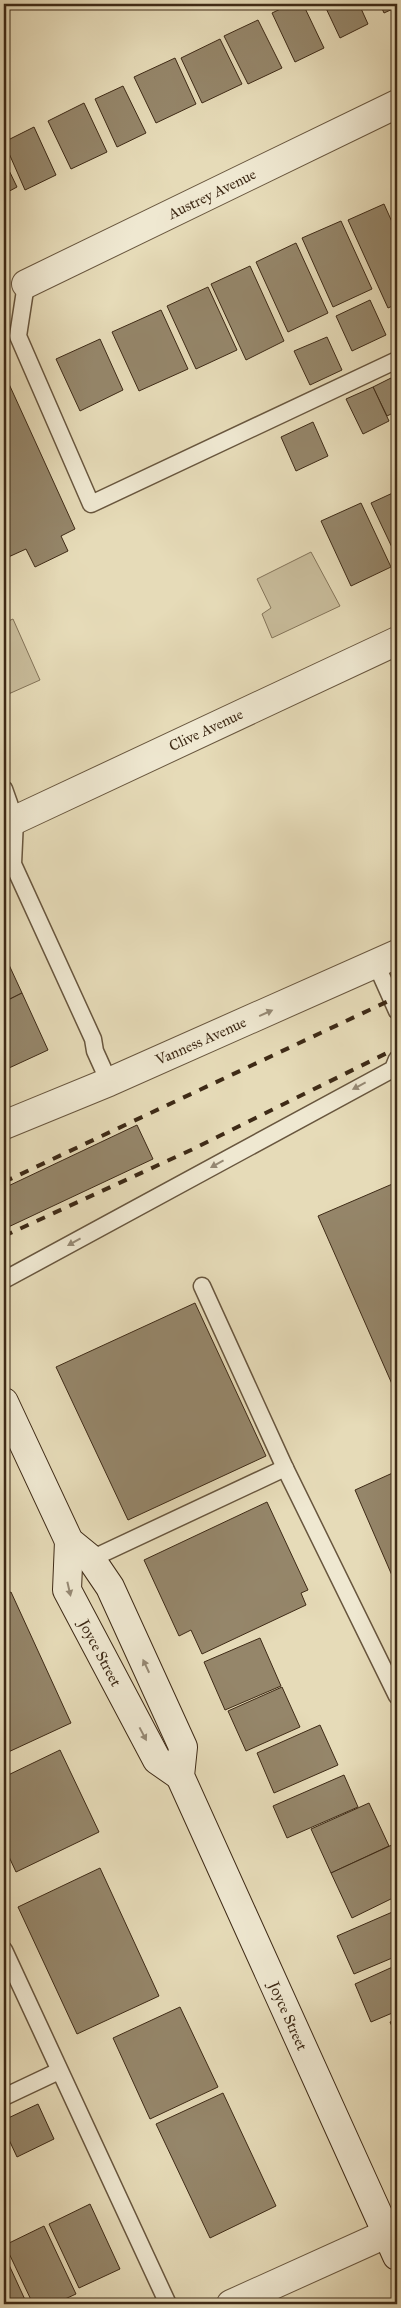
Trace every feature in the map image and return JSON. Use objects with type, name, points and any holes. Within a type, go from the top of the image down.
[{"type":"street","name":"Austrey Avenue","points":[[26,284],[397,104]]},
{"type":"street","name":"Clive Avenue","points":[[15,820],[397,641]]},
{"type":"street","name":"Vanness Avenue","points":[[4,1125],[109,1082],[387,959]]},
{"type":"street","name":"Joyce Street","points":[[4,1402],[69,1541],[91,1559],[110,1587],[184,1747],[180,1776]]},
{"type":"street","name":"Joyce Street","points":[[69,1541],[67,1590],[157,1760],[180,1776],[394,2240]]},
{"type":"street","points":[[231,2304],[394,2240]]},
{"type":"lane","points":[[26,284],[18,336],[91,504],[397,360]]},
{"type":"lane","points":[[4,789],[15,820],[13,864],[92,1039],[95,1051],[109,1082]]},
{"type":"lane","points":[[387,959],[397,1012]]},
{"type":"lane","points":[[4,1280],[393,1069],[397,1059]]},
{"type":"lane","points":[[202,1286],[285,1468],[397,1696]]},
{"type":"lane","points":[[91,1559],[285,1468]]},
{"type":"lane","points":[[4,1950],[168,2304]]},
{"type":"lane","points":[[4,2097],[59,2071]]},
{"type":"shaded area","points":[[311,552],[340,606],[272,638],[262,614],[271,608],[257,579]]},
{"type":"shaded area","points":[[13,619],[40,680],[4,696],[4,623]]},
{"type":"building","points":[[291,4],[303,4],[324,48],[295,62],[272,13]]},
{"type":"building","points":[[324,4],[359,4],[368,24],[340,38]]},
{"type":"building","points":[[380,4],[397,4],[397,7],[384,13]]},
{"type":"building","points":[[258,20],[282,68],[248,84],[224,36]]},
{"type":"building","points":[[220,39],[242,84],[202,103],[181,58]]},
{"type":"building","points":[[175,58],[196,104],[156,123],[134,77]]},
{"type":"building","points":[[123,86],[146,133],[117,147],[95,99]]},
{"type":"building","points":[[84,103],[107,152],[71,169],[48,121]]},
{"type":"building","points":[[34,127],[56,175],[25,190],[4,142]]},
{"type":"building","points":[[4,160],[17,187],[4,194]]},
{"type":"building","points":[[397,195],[397,209],[392,197]]},
{"type":"building","points":[[384,204],[397,233],[397,304],[388,308],[348,220]]},
{"type":"building","points":[[341,221],[372,289],[333,307],[302,238]]},
{"type":"building","points":[[296,243],[328,313],[288,332],[256,262]]},
{"type":"building","points":[[250,266],[284,341],[246,360],[211,284]]},
{"type":"building","points":[[208,287],[237,350],[196,369],[167,306]]},
{"type":"building","points":[[370,300],[386,335],[352,351],[336,316]]},
{"type":"building","points":[[161,310],[188,369],[139,391],[112,332]]},
{"type":"building","points":[[327,337],[342,370],[310,385],[294,351]]},
{"type":"building","points":[[100,339],[123,390],[80,411],[56,359]]},
{"type":"building","points":[[4,373],[75,529],[61,536],[68,551],[35,567],[26,549],[4,559]]},
{"type":"building","points":[[393,377],[397,386],[397,411],[387,416],[373,387]]},
{"type":"building","points":[[373,387],[389,421],[363,434],[346,399]]},
{"type":"building","points":[[313,422],[328,456],[296,471],[281,437]]},
{"type":"building","points":[[397,491],[397,558],[371,503]]},
{"type":"building","points":[[361,503],[391,567],[351,586],[321,521]]},
{"type":"building","points":[[4,954],[22,993],[4,1002]]},
{"type":"building","points":[[22,993],[48,1050],[9,1068],[7,1063],[4,1064],[4,1002]]},
{"type":"building","points":[[137,1125],[153,1159],[4,1229],[4,1188]]},
{"type":"building","points":[[397,1182],[397,1382],[392,1384],[318,1216]]},
{"type":"building","points":[[195,1303],[266,1456],[128,1520],[56,1367]]},
{"type":"building","points":[[397,1471],[397,1587],[355,1490]]},
{"type":"building","points":[[267,1502],[308,1590],[301,1593],[306,1605],[202,1654],[191,1630],[179,1636],[144,1560]]},
{"type":"building","points":[[11,1592],[71,1723],[4,1754],[4,1595]]},
{"type":"building","points":[[260,1638],[281,1686],[225,1710],[204,1662]]},
{"type":"building","points":[[282,1687],[300,1727],[246,1751],[228,1711]]},
{"type":"building","points":[[320,1725],[338,1765],[274,1793],[257,1753]]},
{"type":"building","points":[[60,1750],[99,1832],[16,1872],[4,1846],[4,1777]]},
{"type":"building","points":[[344,1775],[358,1807],[287,1838],[273,1806]]},
{"type":"building","points":[[369,1803],[389,1846],[331,1873],[311,1829]]},
{"type":"building","points":[[394,1844],[397,1851],[397,1896],[352,1918],[331,1873]]},
{"type":"building","points":[[100,1868],[159,1996],[77,2034],[18,1907]]},
{"type":"building","points":[[397,1910],[397,1956],[354,1974],[337,1936]]},
{"type":"building","points":[[397,1965],[397,2011],[371,2022],[355,1984]]},
{"type":"building","points":[[180,2007],[218,2087],[150,2119],[113,2038]]},
{"type":"building","points":[[397,2019],[397,2037],[390,2022]]},
{"type":"building","points":[[223,2093],[276,2206],[210,2238],[156,2124]]},
{"type":"building","points":[[38,2104],[54,2139],[17,2157],[4,2129],[4,2120]]},
{"type":"building","points":[[90,2204],[120,2269],[79,2288],[49,2224]]},
{"type":"building","points":[[44,2226],[76,2294],[54,2304],[33,2304],[5,2245]]},
{"type":"building","points":[[4,2254],[27,2304],[4,2304]]},
{"type":"railway","points":[[4,1182],[397,997]]},
{"type":"railway","points":[[4,1236],[191,1150],[397,1048]]}]
